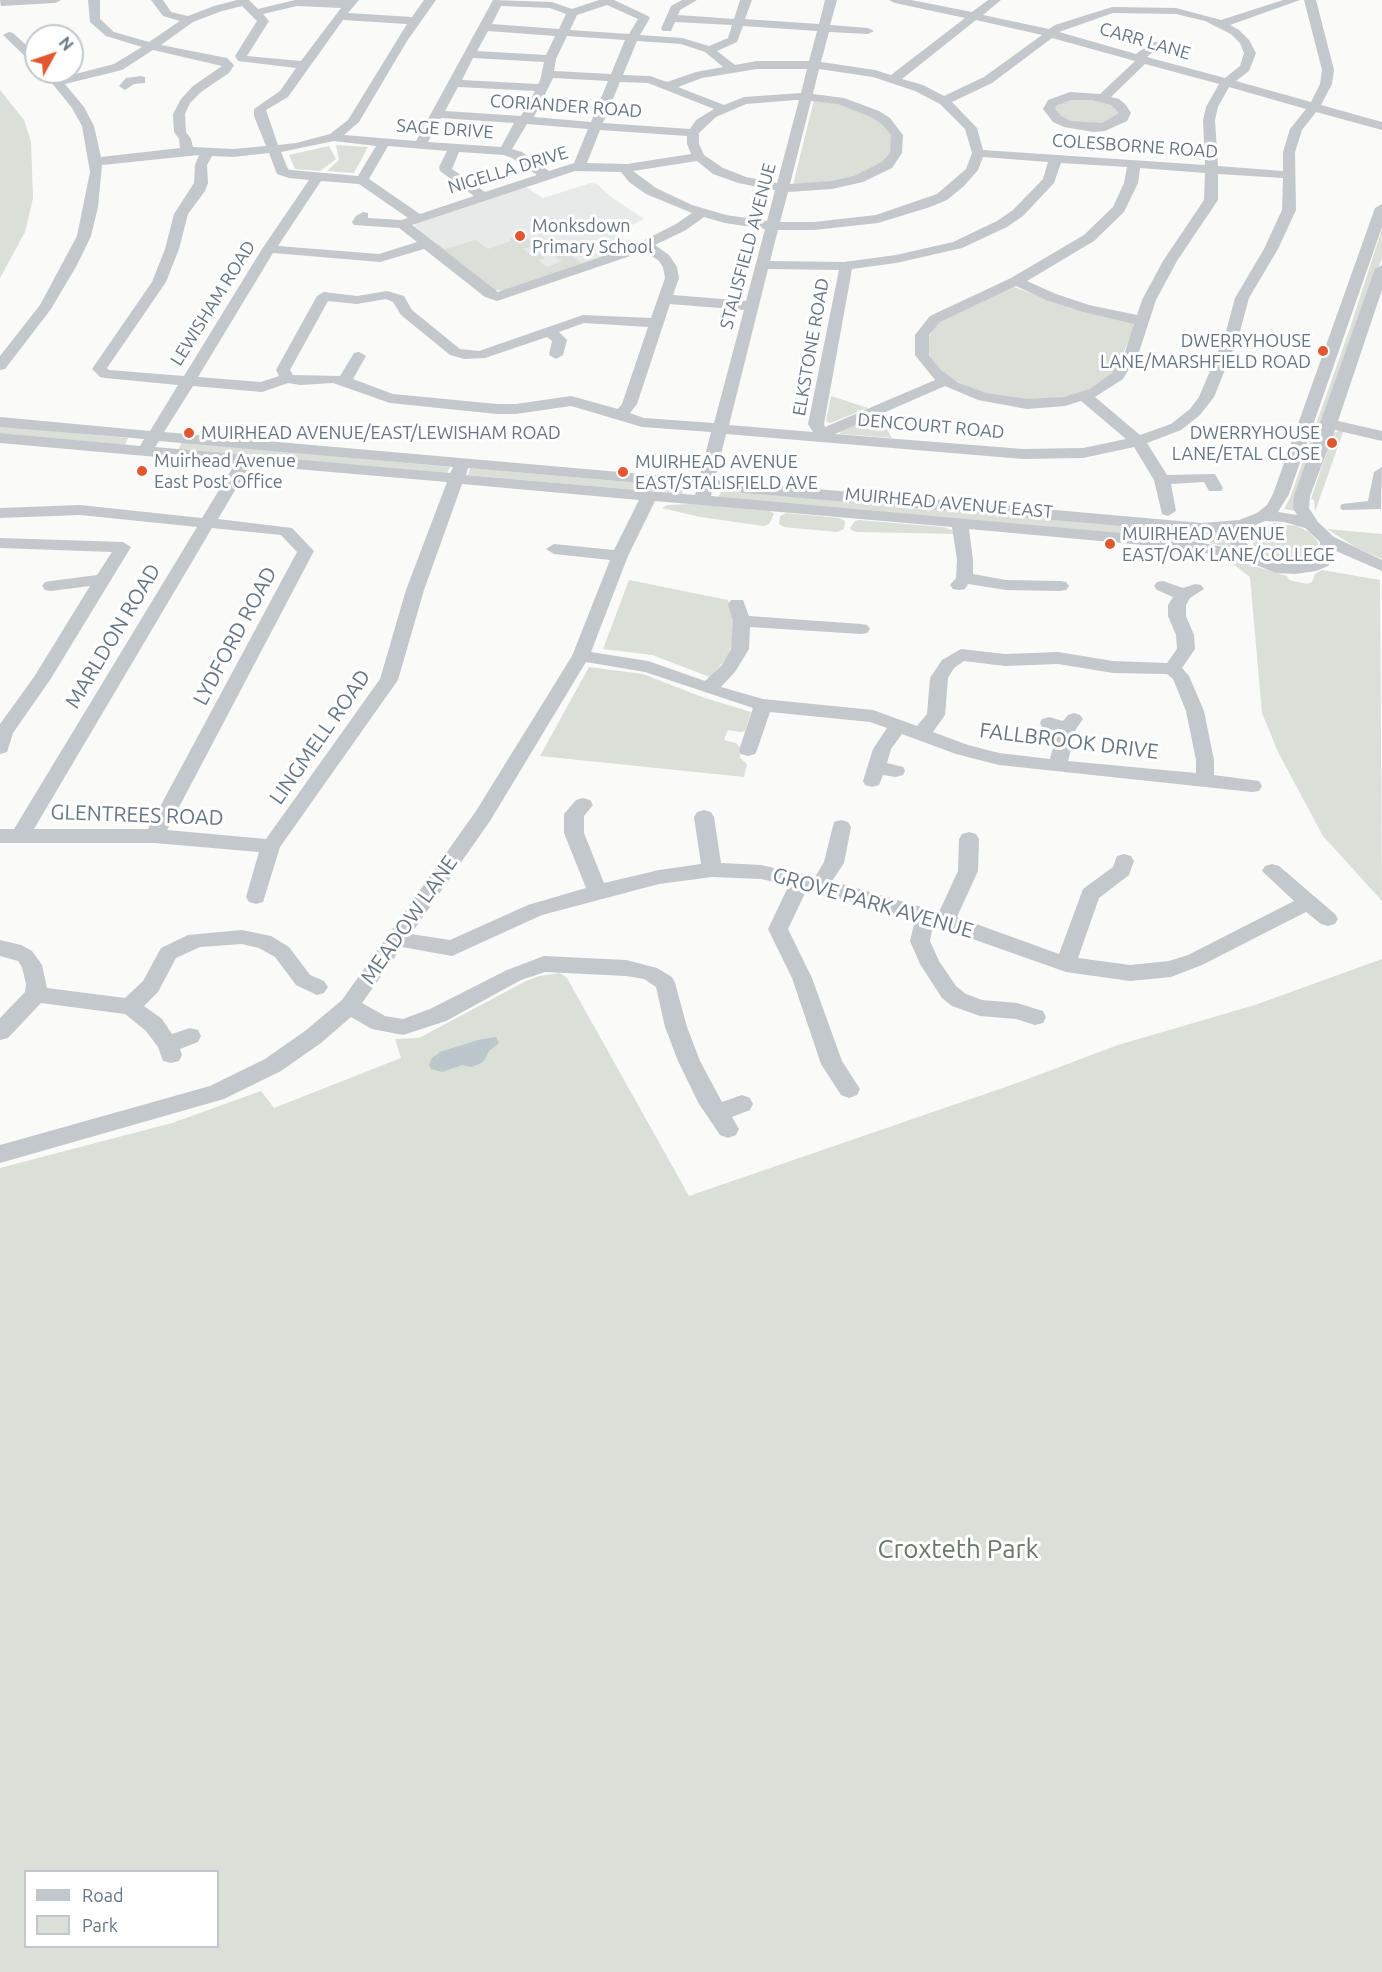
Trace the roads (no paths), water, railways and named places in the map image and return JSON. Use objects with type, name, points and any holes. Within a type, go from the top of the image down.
[{"type":"street","points":[[24,47],[4,26],[1,2],[55,0]]},
{"type":"street","points":[[94,0],[92,12],[94,20],[110,34],[124,40],[223,61],[228,66],[196,89],[179,114],[180,132],[187,145],[187,151]]},
{"type":"street","points":[[157,0],[161,9],[167,14],[189,20]]},
{"type":"street","points":[[95,162],[187,151],[233,153],[273,150],[309,145],[334,137],[353,122],[401,41],[430,0]]},
{"type":"street","points":[[420,145],[498,1],[552,5],[572,13],[606,0],[644,18],[615,78],[579,163],[581,166]]},
{"type":"street","points":[[663,38],[675,8],[691,0]]},
{"type":"street","points":[[709,50],[733,39],[746,0]]},
{"type":"street","name":"STALISFIELD AVENUE","points":[[702,501],[719,428],[808,97],[822,28],[831,0]]},
{"type":"street","name":"CARR LANE","points":[[895,0],[1050,33],[1382,126]]},
{"type":"street","points":[[894,79],[995,0]]},
{"type":"street","points":[[1221,24],[1294,0]]},
{"type":"street","name":"DENCOURT ROAD","points":[[344,381],[390,398],[497,409],[516,409],[571,401],[642,422],[1054,455],[1093,452],[1138,441],[1176,427],[1195,412],[1206,397],[1232,335],[1242,298],[1272,249],[1289,210],[1289,152],[1296,129],[1314,108],[1326,84],[1328,69],[1310,0]]},
{"type":"street","points":[[84,74],[106,71],[128,62],[189,20],[218,8],[244,1],[263,21],[241,56],[242,59],[304,64]]},
{"type":"street","points":[[255,13],[297,3],[351,2]]},
{"type":"street","points":[[351,2],[284,94],[260,110],[273,150],[284,173],[362,180],[417,218]]},
{"type":"street","points":[[944,101],[988,80],[1059,27],[1094,14],[1131,9],[1176,11],[1221,24],[1236,33],[1245,42],[1250,53],[1245,68],[1228,83],[1212,107],[1209,120],[1211,200],[1170,261],[1149,300],[1132,352],[1118,376],[1106,386],[1086,396],[1052,403],[1014,403],[983,397],[945,381],[930,367],[922,355],[922,335],[927,327],[949,311],[1016,281],[1071,250],[1104,226],[1119,209],[1131,183],[1134,163]]},
{"type":"street","points":[[506,151],[523,121],[530,114],[542,88],[550,59],[572,13]]},
{"type":"street","points":[[340,16],[416,21]]},
{"type":"street","points":[[671,18],[868,31]]},
{"type":"street","points":[[484,27],[682,41],[709,50],[731,68]]},
{"type":"street","points":[[1103,98],[1122,108],[1125,113],[1120,121],[1105,127],[1080,127],[1057,119],[1049,109],[1052,103],[1070,96],[1103,98],[1140,59],[1139,57],[1156,45]]},
{"type":"street","points":[[469,54],[550,59]]},
{"type":"street","points":[[627,168],[627,172],[634,179],[660,197],[701,213],[773,226],[848,224],[904,212],[942,196],[972,170],[978,153],[971,128],[944,101],[894,79],[856,70],[815,65],[757,65],[700,75],[668,86]]},
{"type":"street","points":[[106,71],[132,82]]},
{"type":"street","points":[[547,74],[650,80],[722,108]]},
{"type":"street","points":[[454,83],[542,88]]},
{"type":"street","points":[[0,366],[46,306],[70,265],[84,236],[92,207],[95,162],[88,126],[78,107],[60,84]]},
{"type":"street","points":[[768,97],[808,97],[840,101],[874,114],[893,128],[898,146],[896,153],[886,165],[858,179],[832,185],[783,188],[731,176],[718,171],[699,157],[693,144],[693,133],[706,118],[722,108],[768,97]]},
{"type":"street","name":"CORIANDER ROAD","points":[[437,114],[693,133]]},
{"type":"street","name":"SAGE DRIVE","points":[[334,137],[384,143],[506,151],[517,154],[547,176]]},
{"type":"street","points":[[362,180],[384,143]]},
{"type":"street","points":[[455,148],[445,167],[446,171],[484,197]]},
{"type":"street","points":[[207,152],[201,165],[201,183],[198,192],[181,214],[172,249],[159,282],[99,369],[105,374],[262,387],[287,378],[300,381],[344,381],[357,360],[372,366]]},
{"type":"street","name":"COLESBORNE ROAD","points":[[978,153],[1290,175]]},
{"type":"street","name":"NIGELLA DRIVE","points":[[363,216],[359,222],[403,226],[417,218],[581,166],[627,168],[699,157]]},
{"type":"street","points":[[764,265],[844,266],[926,253],[957,244],[1002,224],[1018,213],[1049,180],[1056,158]]},
{"type":"street","name":"LEWISHAM ROAD","points":[[144,451],[269,249],[317,177]]},
{"type":"street","points":[[1263,516],[1273,508],[1281,494],[1382,208]]},
{"type":"street","points":[[403,226],[490,294],[497,297],[646,245],[681,228],[701,213]]},
{"type":"street","points":[[269,249],[380,258],[425,244]]},
{"type":"street","points":[[621,415],[629,404],[672,279],[670,267],[664,258],[646,245]]},
{"type":"street","name":"ELKSTONE ROAD","points":[[820,435],[816,424],[846,270],[844,266]]},
{"type":"street","points":[[1381,566],[1328,541],[1311,525],[1301,508],[1302,496],[1382,269]]},
{"type":"street","points":[[1016,281],[1064,302],[1142,321]]},
{"type":"street","points":[[287,378],[283,370],[324,296],[357,300],[387,295],[399,298],[406,312],[455,352],[464,355],[480,355],[583,319],[656,324]]},
{"type":"street","points":[[666,299],[753,306]]},
{"type":"street","points":[[540,354],[563,355],[560,340],[549,331]]},
{"type":"street","points":[[820,435],[945,381]]},
{"type":"street","points":[[1086,396],[1138,441],[1162,480],[1168,511]]},
{"type":"street","name":"MUIRHEAD AVENUE EAST","points":[[0,422],[154,436],[459,470],[649,496],[1176,543],[1248,556],[1276,568],[1296,569],[1311,567],[1322,562],[1343,561],[1381,566]]},
{"type":"street","points":[[1329,424],[1382,436]]},
{"type":"street","name":"MUIRHEAD AVENUE EAST","points":[[0,438],[245,460],[705,484],[1202,528],[1242,525],[1263,516]]},
{"type":"street","name":"MARLDON ROAD","points":[[10,836],[245,460]]},
{"type":"street","name":"LINGMELL ROAD","points":[[256,897],[271,846],[389,680],[415,590],[459,470]]},
{"type":"street","points":[[1348,507],[1375,506],[1382,472]]},
{"type":"street","points":[[1162,480],[1213,477]]},
{"type":"street","name":"MEADOW LANE","points":[[0,1154],[216,1093],[273,1065],[313,1037],[349,1006],[483,816],[581,656],[620,556],[649,496]]},
{"type":"street","points":[[0,513],[80,510],[208,522]]},
{"type":"street","points":[[65,544],[80,510]]},
{"type":"street","points":[[1263,516],[1286,517],[1311,525]]},
{"type":"street","name":"LYDFORD ROAD","points":[[154,836],[306,551],[286,531],[208,522]]},
{"type":"street","points":[[960,523],[966,560],[961,582],[1060,587]]},
{"type":"street","points":[[1242,525],[1237,541],[1248,556]]},
{"type":"street","points":[[1322,562],[1327,556],[1328,541]]},
{"type":"street","points":[[0,543],[123,547],[41,680],[4,732],[0,748]]},
{"type":"street","points":[[554,549],[620,556]]},
{"type":"street","points":[[51,585],[102,580]]},
{"type":"street","points":[[1163,586],[1189,592],[1177,610],[1185,635],[1186,649],[1172,669]]},
{"type":"street","points":[[709,688],[736,659],[740,649],[740,613],[770,621],[852,633]]},
{"type":"street","points":[[921,734],[936,715],[939,678],[956,649],[1005,660],[1058,658],[1113,667],[1172,669],[1179,676],[1195,711],[1205,760],[1205,781]]},
{"type":"street","name":"FALLBROOK DRIVE","points":[[581,656],[648,666],[764,705],[861,714],[898,725],[978,755],[1058,765],[1146,772],[1252,786]]},
{"type":"street","points":[[733,736],[750,745],[764,705]]},
{"type":"street","points":[[1049,723],[1071,724],[1058,765]]},
{"type":"street","points":[[896,771],[874,774],[882,749],[898,725]]},
{"type":"street","points":[[583,805],[574,814],[574,833],[598,892]]},
{"type":"street","points":[[704,817],[712,870]]},
{"type":"street","points":[[841,827],[834,864],[810,883],[778,929],[802,978],[832,1064],[851,1081]]},
{"type":"street","name":"GLENTREES ROAD","points":[[10,836],[154,836],[271,846]]},
{"type":"street","points":[[969,839],[969,871],[937,918],[922,925],[920,940],[930,964],[949,992],[959,1000],[981,1008],[1017,1011],[1035,1017]]},
{"type":"street","points":[[1066,964],[1090,894],[1122,870],[1124,861]]},
{"type":"street","name":"GROVE PARK AVENUE","points":[[395,938],[452,948],[536,910],[598,892],[659,878],[712,870],[761,872],[937,918],[1066,964],[1130,973],[1171,969],[1226,945],[1308,902]]},
{"type":"street","points":[[1272,871],[1328,919]]},
{"type":"street","points":[[130,1007],[151,986],[168,953],[188,942],[200,940],[242,937],[264,941],[282,952],[302,986]]},
{"type":"street","points":[[0,948],[14,950],[32,965],[36,994],[0,1032]]},
{"type":"street","points":[[349,1006],[380,1023],[403,1027],[438,1015],[514,975],[544,964],[638,969],[650,973],[665,983],[676,1026],[689,1061],[702,1089],[723,1121],[742,1104]]},
{"type":"street","points":[[36,994],[130,1007],[154,1025],[170,1050],[190,1036]]},
{"type":"place","name":"Monksdown Primary School","points":[[520,236]]},
{"type":"place","name":"DWERRYHOUSE LANE/MARSHFIELD ROAD","points":[[1323,351]]},
{"type":"place","name":"MUIRHEAD AVENUE/EAST/LEWISHAM ROAD","points":[[189,433]]},
{"type":"place","name":"DWERRYHOUSE LANE/ETAL CLOSE","points":[[1332,443]]},
{"type":"place","name":"Muirhead Avenue East Post Office","points":[[142,471]]},
{"type":"place","name":"MUIRHEAD AVENUE EAST/STALISFIELD AVE","points":[[623,472]]},
{"type":"place","name":"MUIRHEAD AVENUE EAST/OAK LANE/COLLEGE","points":[[1110,544]]},
{"type":"park label","name":"Croxteth Park","points":[[958,1549]]}]
